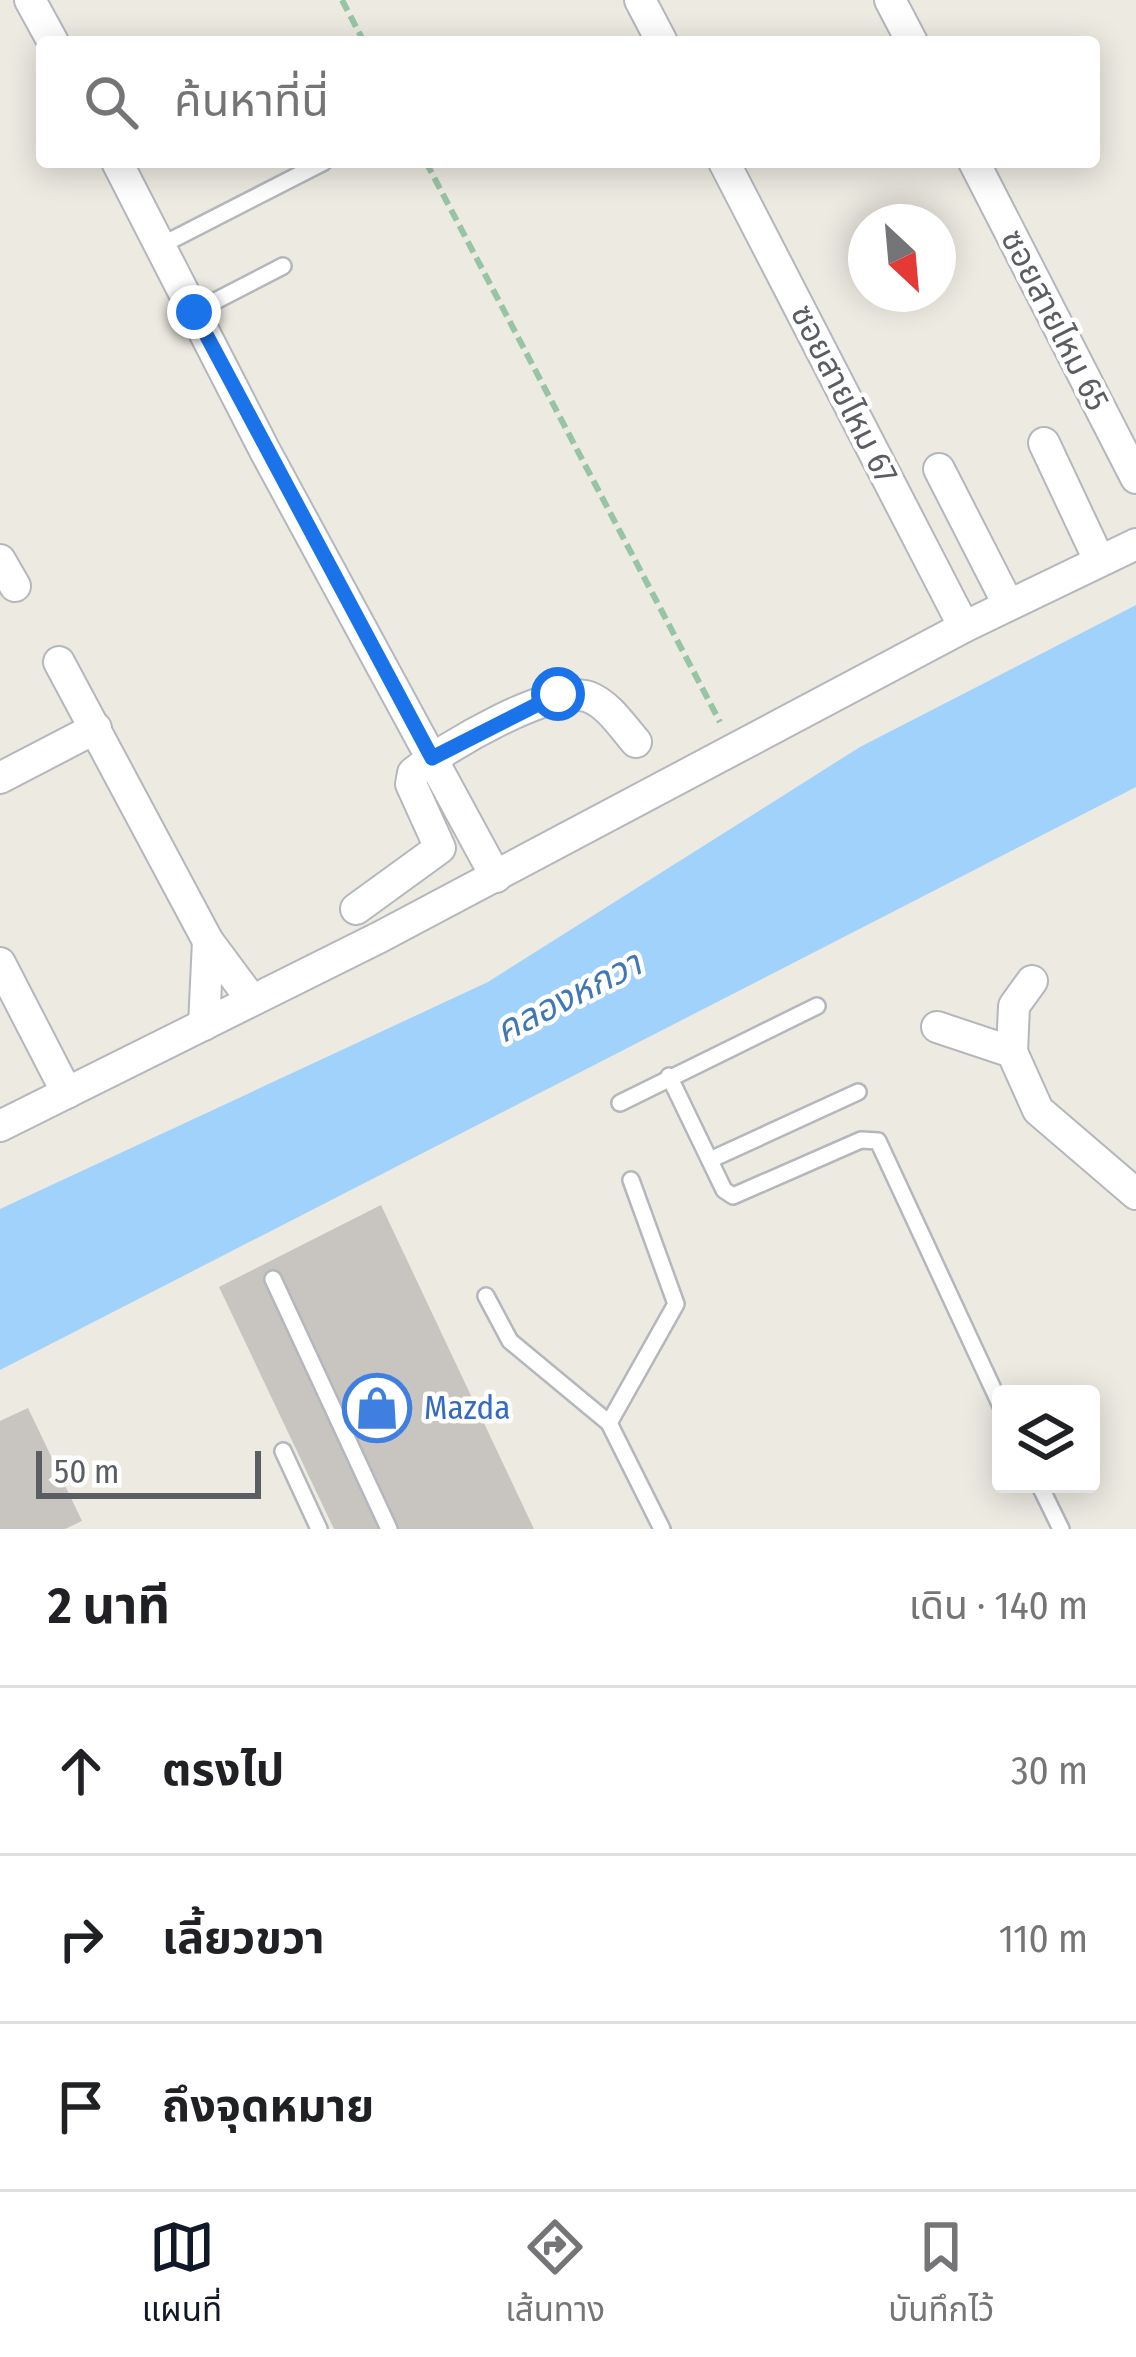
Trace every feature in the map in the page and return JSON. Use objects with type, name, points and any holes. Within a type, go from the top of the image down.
[{"type":"street","points":[[30,0],[50,36]]},
{"type":"street","points":[[640,0],[659,36]]},
{"type":"street","points":[[890,0],[909,36]]},
{"type":"street","points":[[120,168],[496,877]]},
{"type":"street","name":"ซอยสายไหม 67","points":[[727,168],[964,627]]},
{"type":"street","name":"ซอยสายไหม 65","points":[[977,168],[1136,478]]},
{"type":"street","points":[[1044,443],[1100,560]]},
{"type":"street","points":[[939,470],[1008,604]]},
{"type":"street","points":[[0,1126],[496,877],[1008,604],[1136,544]]},
{"type":"street","points":[[59,662],[208,941],[251,999]]},
{"type":"street","points":[[356,909],[440,848],[411,784],[413,772],[432,758],[558,694],[585,695],[603,704],[636,742]]},
{"type":"street","points":[[0,778],[96,728]]},
{"type":"street","points":[[204,1025],[208,941]]},
{"type":"street","points":[[0,963],[67,1093]]},
{"type":"street","points":[[1032,981],[1014,1006],[1012,1052],[1038,1110],[1136,1194]]},
{"type":"street","points":[[937,1027],[1012,1052]]},
{"type":"lane","points":[[160,245],[312,168]]},
{"type":"lane","points":[[194,312],[283,266]]},
{"type":"lane","points":[[620,1102],[817,1006]]},
{"type":"lane","points":[[669,1076],[724,1190],[733,1196],[862,1140],[878,1141],[992,1387]]},
{"type":"lane","points":[[712,1159],[859,1091]]},
{"type":"lane","points":[[609,1423],[676,1304],[631,1180]]},
{"type":"lane","points":[[273,1280],[389,1529]]},
{"type":"lane","points":[[486,1296],[510,1341],[609,1423],[662,1529]]},
{"type":"lane","points":[[283,1450],[319,1529]]},
{"type":"lane","points":[[1043,1493],[1060,1529]]},
{"type":"path","points":[[342,0],[361,36]]},
{"type":"path","points":[[430,168],[734,749]]},
{"type":"water","name":"คลองหกวา","points":[[1136,605],[1136,787],[0,1370],[0,1209],[488,982],[860,747]]},
{"type":"building","name":"Mazda","points":[[381,1205],[534,1529],[334,1529],[219,1287]]},
{"type":"building","points":[[28,1408],[82,1521],[65,1529],[0,1529],[0,1421]]},
{"type":"place","name":"Mazda","points":[[377,1408]]},
{"type":"route","points":[[194,312],[432,758],[558,694]]}]
